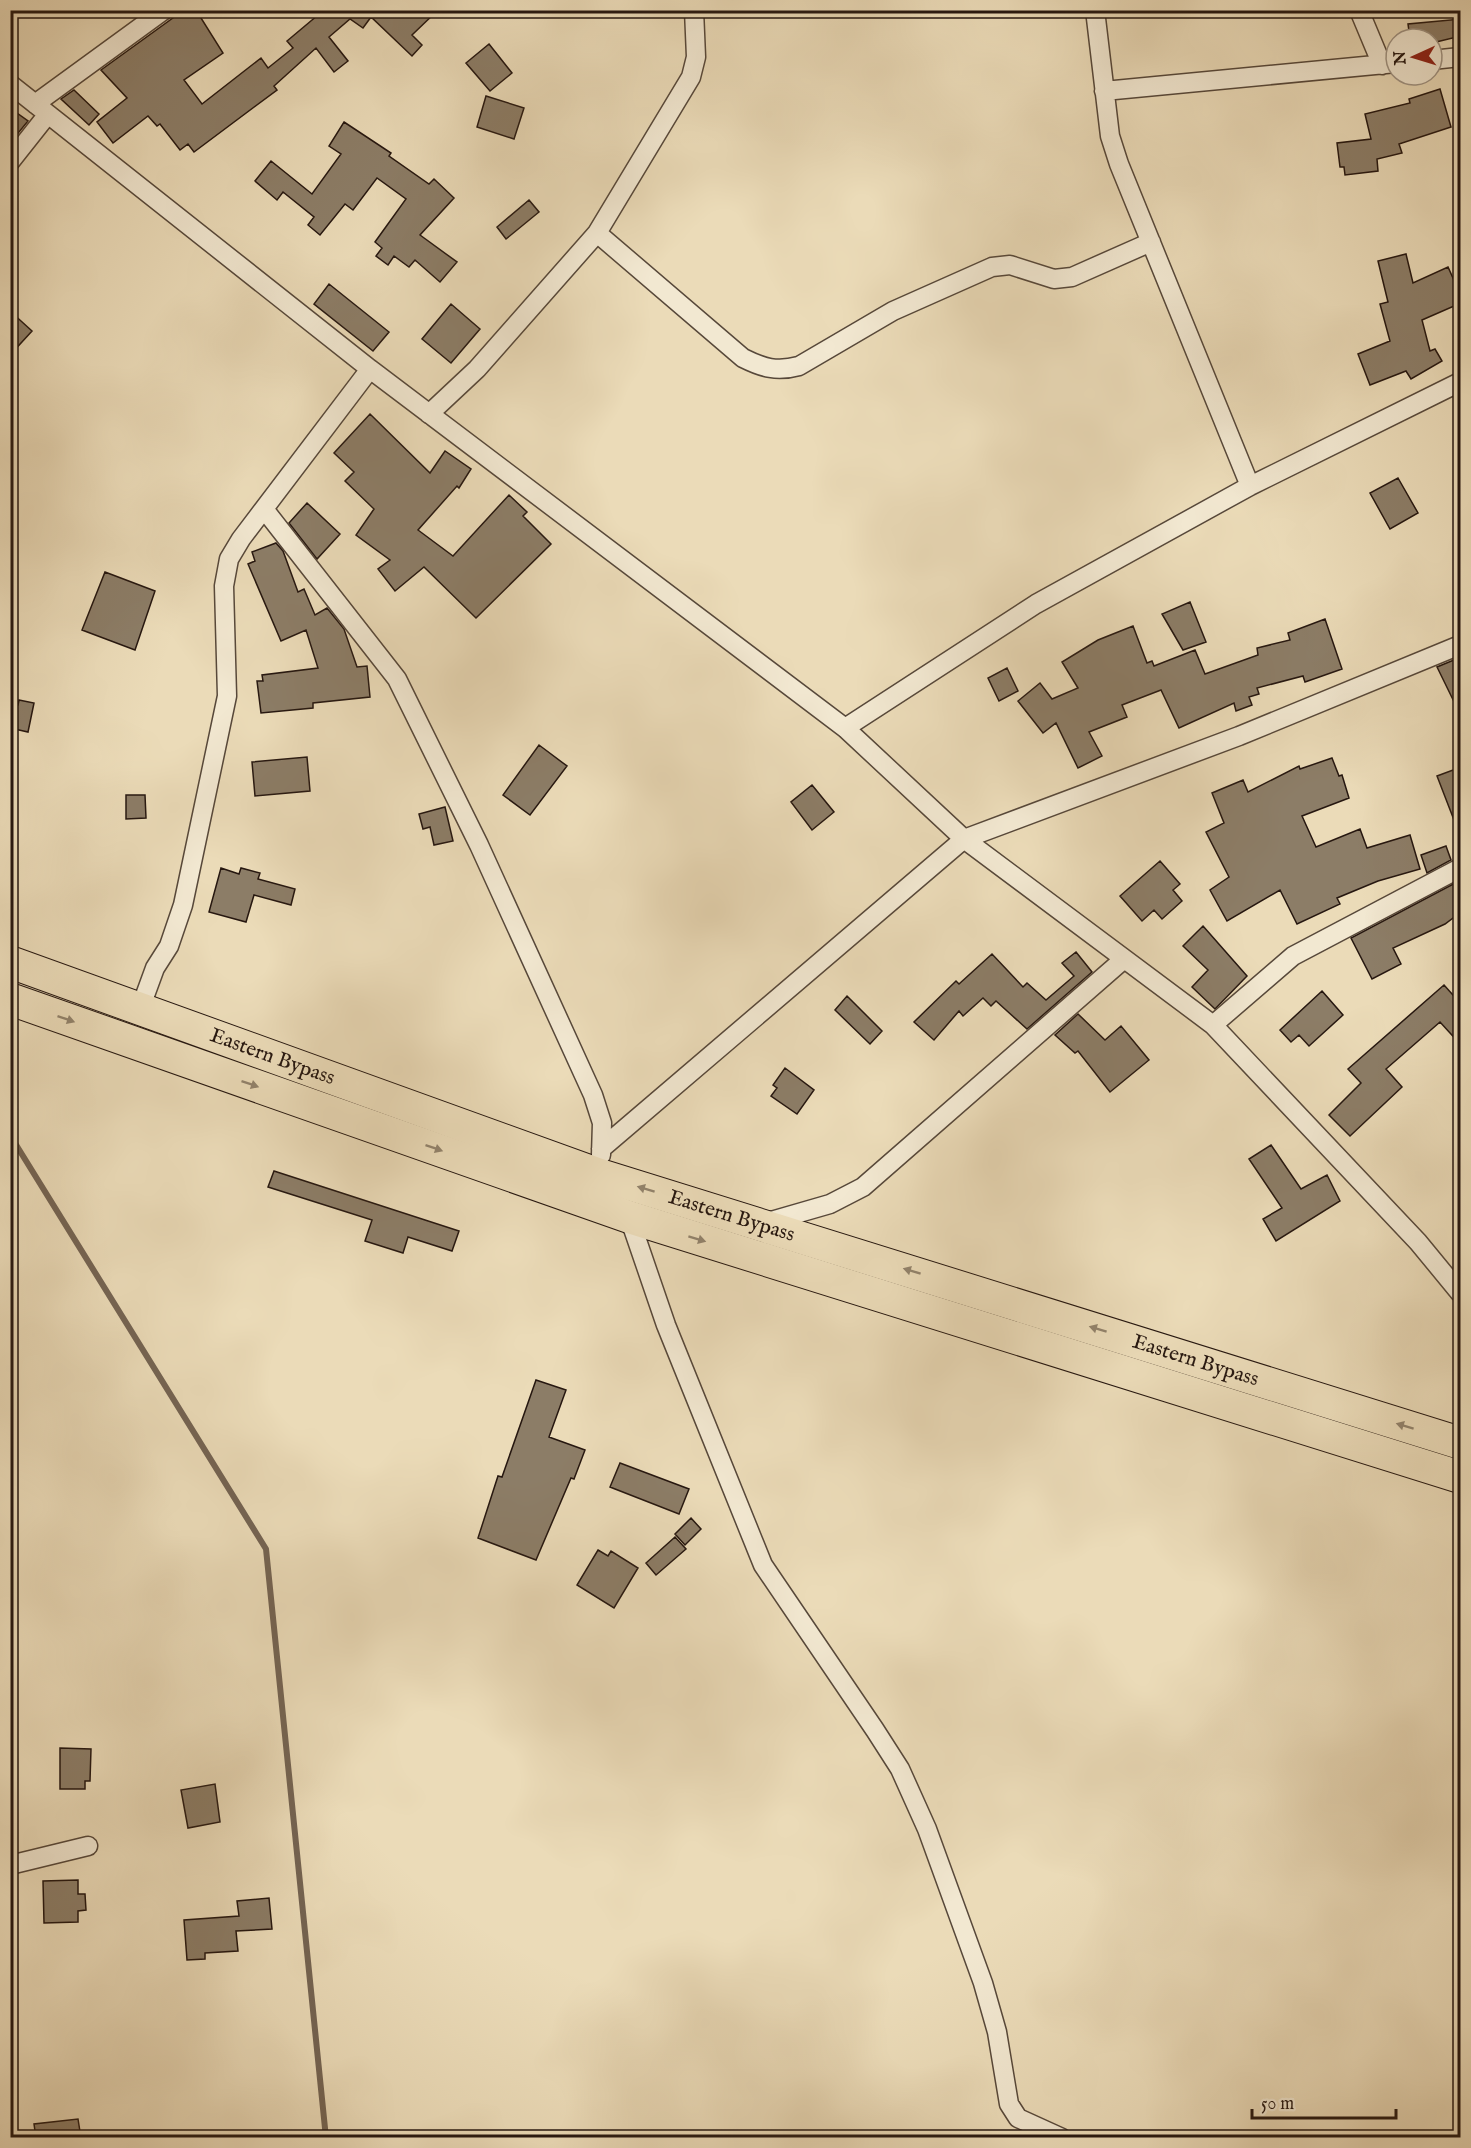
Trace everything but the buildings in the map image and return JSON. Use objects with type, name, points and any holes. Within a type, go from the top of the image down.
[{"type":"highway","name":"Eastern Bypass","points":[[10,962],[140,1008],[601,1162],[762,1224],[1461,1443]]},
{"type":"highway","name":"Eastern Bypass","points":[[10,999],[628,1217],[1461,1477]]},
{"type":"street","points":[[10,162],[41,109],[164,10]]},
{"type":"street","points":[[429,414],[477,369],[597,233],[691,77],[696,57],[694,10]]},
{"type":"street","points":[[1095,10],[1113,145],[1250,486]]},
{"type":"street","points":[[1359,10],[1384,55]]},
{"type":"street","points":[[1444,59],[1461,57]]},
{"type":"street","points":[[1104,91],[1384,64]]},
{"type":"street","points":[[10,84],[370,369],[845,728],[964,839],[1213,1025],[1418,1242],[1461,1293]]},
{"type":"street","points":[[597,233],[743,358],[763,368],[782,371],[798,366],[893,311],[992,267],[1010,265],[1054,279],[1072,277],[1151,242]]},
{"type":"street","points":[[140,1008],[155,968],[169,946],[183,905],[227,696],[224,586],[229,559],[370,369]]},
{"type":"street","points":[[845,728],[1036,604],[1250,486],[1461,382]]},
{"type":"street","points":[[264,509],[397,679],[479,845],[594,1095],[602,1123],[601,1162]]},
{"type":"street","points":[[601,1162],[964,839],[1239,736],[1461,645]]},
{"type":"street","points":[[1213,1025],[1293,956],[1461,868]]},
{"type":"street","points":[[762,1224],[830,1204],[863,1187],[1124,959]]},
{"type":"street","points":[[628,1217],[666,1325],[763,1565],[900,1769],[927,1829],[983,1983],[997,2032],[1009,2104],[1018,2118],[1062,2138]]},
{"type":"street","points":[[10,1864],[88,1846]]},
{"type":"waterway","points":[[10,1135],[266,1549],[326,2138]]}]
